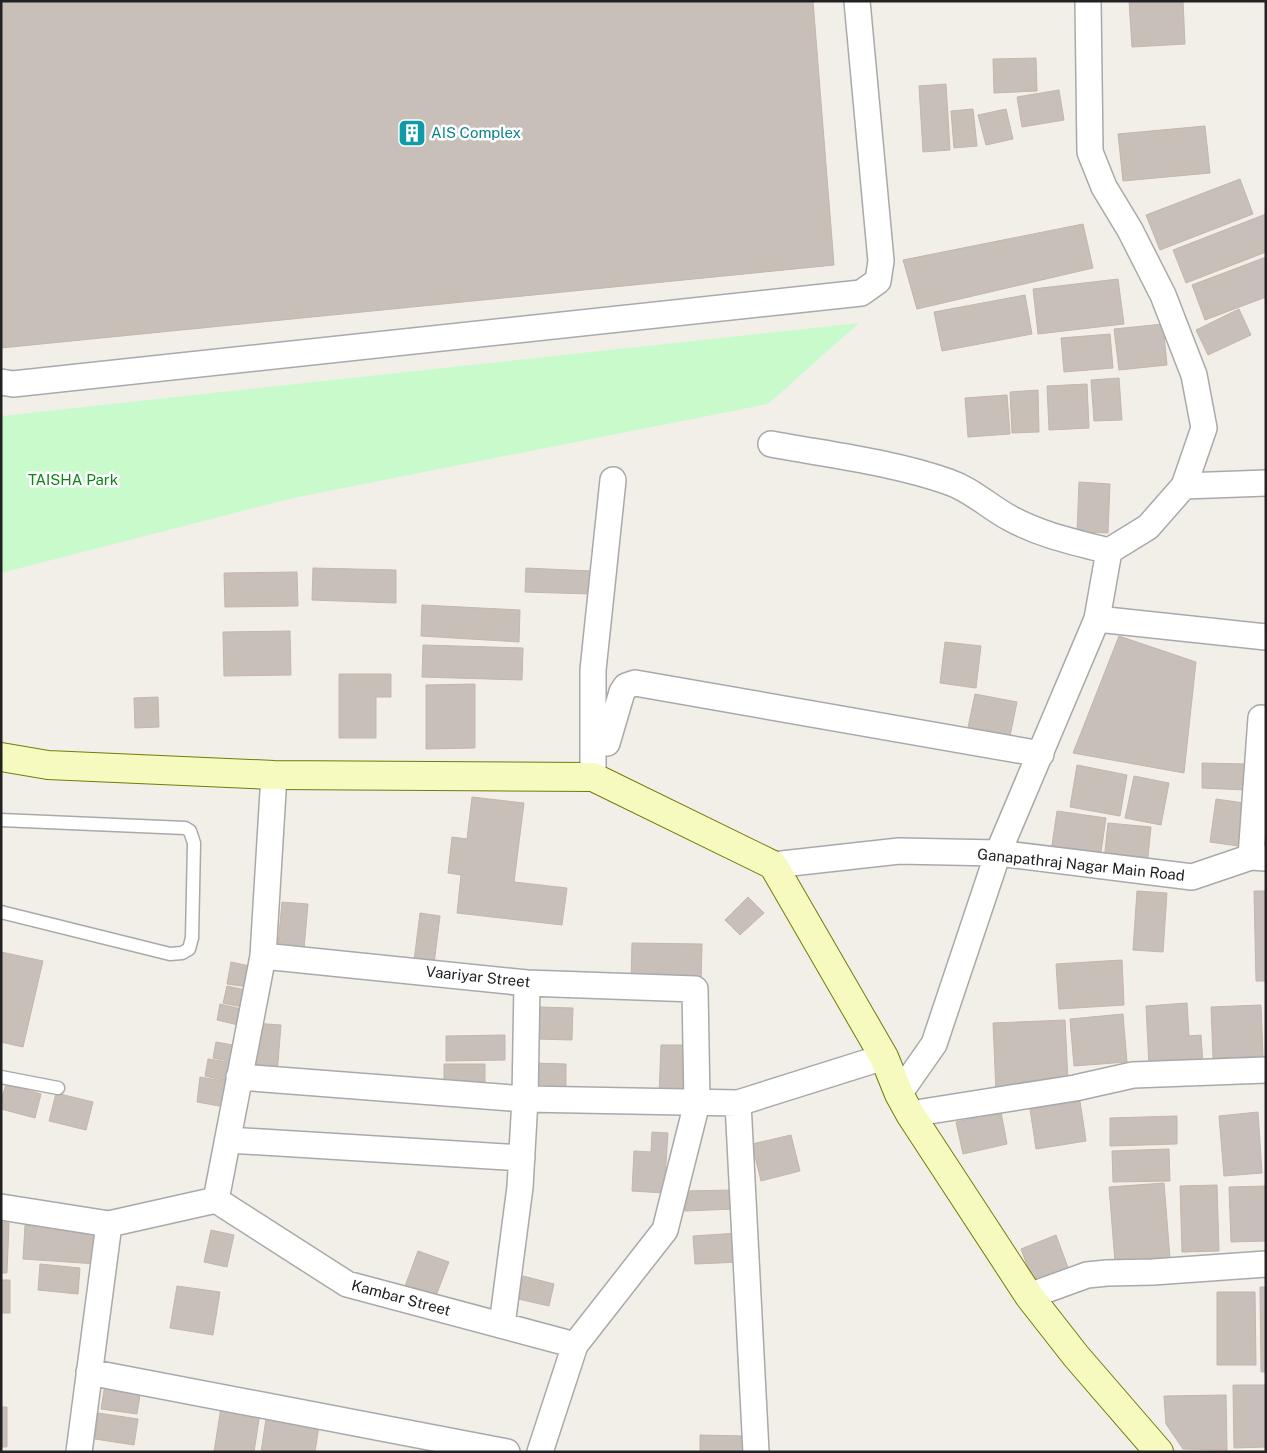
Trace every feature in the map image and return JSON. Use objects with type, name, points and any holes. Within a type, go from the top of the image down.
[{"type":"street","points":[[1,382],[22,383],[861,293],[878,281],[881,262],[857,1]]},
{"type":"street","points":[[771,444],[906,469],[951,483],[966,490],[1008,517],[1051,537],[1109,551],[1148,528],[1184,486],[1204,428],[1194,375],[1163,295],[1130,230],[1104,187],[1090,152],[1088,1]]},
{"type":"street","points":[[593,778],[593,670],[613,480]]},
{"type":"street","points":[[1184,486],[1266,483]]},
{"type":"street","points":[[905,1104],[934,1044],[998,853],[1097,619],[1109,551]]},
{"type":"street","points":[[1097,619],[1266,637]]},
{"type":"street","points":[[607,743],[622,692],[626,686],[635,683],[1041,754]]},
{"type":"street","points":[[1258,858],[1262,718]]},
{"type":"street","points":[[1,757],[48,765],[274,775],[593,778],[773,865],[884,1057],[905,1104],[1029,1296],[1076,1356],[1159,1452]]},
{"type":"street","points":[[1,1207],[108,1224],[216,1200],[263,956],[274,775]]},
{"type":"street","name":"Ganapathraj Nagar Main Road","points":[[773,865],[899,851],[998,853],[1192,877],[1258,858]]},
{"type":"street","name":"Vaariyar Street","points":[[263,956],[527,983],[695,989],[697,1103]]},
{"type":"street","points":[[502,1326],[520,1187],[525,1099],[527,983]]},
{"type":"street","points":[[239,1077],[525,1099],[738,1103],[884,1057]]},
{"type":"street","points":[[905,1104],[1075,1088],[1133,1075],[1266,1070]]},
{"type":"street","points":[[540,1452],[575,1345],[665,1230],[697,1103]]},
{"type":"street","points":[[738,1103],[756,1452]]},
{"type":"street","points":[[228,1140],[522,1158]]},
{"type":"street","name":"Kambar Street","points":[[216,1200],[347,1284],[575,1345]]},
{"type":"street","points":[[79,1452],[108,1224]]},
{"type":"street","points":[[1029,1296],[1087,1276],[1108,1272],[1153,1272],[1266,1264]]},
{"type":"street","points":[[89,1372],[507,1452]]},
{"type":"lane","points":[[1,820],[185,828],[190,831],[194,843],[192,938],[189,949],[182,952],[170,954],[1,912]]},
{"type":"lane","points":[[1,1077],[58,1088]]},
{"type":"green space","name":"TAISHA Park","points":[[859,323],[768,404],[293,498],[1,573],[1,416]]},
{"type":"building","name":"AIS Complex","points":[[1,1],[813,1],[834,265],[1,348]]},
{"type":"building","points":[[1129,1],[1183,1],[1185,44],[1132,47]]},
{"type":"building","points":[[1036,58],[1037,91],[994,93],[993,59]]},
{"type":"building","points":[[946,84],[950,150],[923,152],[919,86]]},
{"type":"building","points":[[1059,90],[1064,120],[1022,127],[1017,97]]},
{"type":"building","points":[[973,109],[977,146],[954,148],[951,111]]},
{"type":"building","points":[[1006,109],[1013,139],[986,145],[978,115]]},
{"type":"building","points":[[1205,126],[1210,173],[1123,181],[1118,134]]},
{"type":"building","points":[[1240,179],[1253,214],[1160,250],[1146,215]]},
{"type":"building","points":[[1266,214],[1266,252],[1186,283],[1173,250]]},
{"type":"building","points":[[1083,224],[1093,268],[917,309],[903,260]]},
{"type":"building","points":[[1266,257],[1266,297],[1205,320],[1192,285]]},
{"type":"building","points":[[1118,279],[1124,324],[1038,334],[1033,289]]},
{"type":"building","points":[[1025,295],[1032,334],[942,351],[934,312]]},
{"type":"building","points":[[1239,309],[1251,335],[1208,355],[1196,330]]},
{"type":"building","points":[[1163,324],[1167,365],[1119,370],[1114,329]]},
{"type":"building","points":[[1110,334],[1113,368],[1064,372],[1061,338]]},
{"type":"building","points":[[1119,378],[1122,420],[1094,421],[1091,380]]},
{"type":"building","points":[[1087,384],[1089,428],[1049,430],[1047,386]]},
{"type":"building","points":[[1038,390],[1039,432],[1012,433],[1010,392]]},
{"type":"building","points":[[1007,395],[1010,434],[968,437],[965,398]]},
{"type":"building","points":[[1079,482],[1110,484],[1108,533],[1077,532]]},
{"type":"building","points":[[313,568],[396,570],[396,603],[312,600]]},
{"type":"building","points":[[526,568],[591,571],[590,594],[525,592]]},
{"type":"building","points":[[297,572],[298,606],[225,607],[224,573]]},
{"type":"building","points":[[422,605],[520,610],[519,642],[421,636]]},
{"type":"building","points":[[290,631],[291,675],[224,676],[223,632]]},
{"type":"building","points":[[1119,636],[1196,662],[1184,773],[1073,753]]},
{"type":"building","points":[[945,642],[981,646],[976,688],[940,683]]},
{"type":"building","points":[[423,645],[523,648],[522,680],[422,677]]},
{"type":"building","points":[[339,674],[391,674],[391,697],[376,697],[376,738],[339,738]]},
{"type":"building","points":[[475,684],[475,748],[426,749],[426,685]]},
{"type":"building","points":[[975,694],[1017,702],[1009,741],[967,732]]},
{"type":"building","points":[[158,697],[159,727],[135,728],[134,698]]},
{"type":"building","points":[[1202,763],[1246,764],[1245,790],[1202,788]]},
{"type":"building","points":[[1077,765],[1127,775],[1120,816],[1070,807]]},
{"type":"building","points":[[1134,776],[1169,783],[1161,825],[1125,818]]},
{"type":"building","points":[[472,797],[524,803],[514,882],[567,888],[562,925],[457,913],[461,875],[448,873],[452,837],[467,839]]},
{"type":"building","points":[[1216,799],[1251,804],[1245,847],[1210,842]]},
{"type":"building","points":[[1057,811],[1106,818],[1100,859],[1051,852]]},
{"type":"building","points":[[1108,823],[1151,827],[1147,866],[1104,861]]},
{"type":"building","points":[[1137,891],[1167,893],[1163,952],[1133,950]]},
{"type":"building","points":[[1254,891],[1266,891],[1266,981],[1256,981]]},
{"type":"building","points":[[748,897],[764,913],[740,935],[725,920]]},
{"type":"building","points":[[282,902],[308,904],[304,949],[278,946]]},
{"type":"building","points":[[420,913],[440,916],[434,964],[414,961]]},
{"type":"building","points":[[632,943],[702,944],[701,983],[631,981]]},
{"type":"building","points":[[1,952],[43,961],[23,1047],[1,1042]]},
{"type":"building","points":[[1122,960],[1124,1005],[1059,1009],[1056,964]]},
{"type":"building","points":[[231,962],[259,968],[255,988],[227,984]]},
{"type":"building","points":[[227,986],[255,992],[251,1009],[223,1003]]},
{"type":"building","points":[[1187,1003],[1189,1036],[1201,1035],[1203,1064],[1149,1067],[1146,1006]]},
{"type":"building","points":[[220,1004],[250,1011],[247,1027],[217,1020]]},
{"type":"building","points":[[1261,1005],[1263,1056],[1213,1058],[1211,1007]]},
{"type":"building","points":[[538,1007],[573,1008],[572,1040],[537,1039]]},
{"type":"building","points":[[1123,1014],[1127,1062],[1074,1066],[1070,1019]]},
{"type":"building","points":[[1065,1020],[1068,1080],[1034,1081],[1034,1091],[996,1092],[993,1023]]},
{"type":"building","points":[[253,1023],[281,1025],[277,1075],[248,1073]]},
{"type":"building","points":[[505,1035],[505,1060],[446,1061],[446,1036]]},
{"type":"building","points":[[216,1042],[238,1046],[235,1062],[213,1058]]},
{"type":"building","points":[[661,1045],[687,1045],[685,1097],[659,1096]]},
{"type":"building","points":[[208,1059],[235,1063],[232,1082],[205,1076]]},
{"type":"building","points":[[533,1063],[566,1064],[566,1090],[532,1088]]},
{"type":"building","points":[[444,1064],[485,1064],[485,1088],[444,1088]]},
{"type":"building","points":[[200,1077],[229,1082],[225,1107],[197,1102]]},
{"type":"building","points":[[6,1084],[41,1094],[35,1118],[1,1109],[1,1101]]},
{"type":"building","points":[[56,1093],[93,1102],[86,1130],[49,1121]]},
{"type":"building","points":[[1080,1101],[1086,1141],[1036,1149],[1030,1109]]},
{"type":"building","points":[[1001,1112],[1007,1144],[963,1154],[956,1122]]},
{"type":"building","points":[[1258,1112],[1262,1173],[1224,1176],[1219,1116]]},
{"type":"building","points":[[1177,1116],[1177,1144],[1110,1146],[1110,1118]]},
{"type":"building","points":[[652,1132],[668,1133],[664,1193],[632,1191],[634,1151],[651,1152]]},
{"type":"building","points":[[791,1135],[800,1171],[761,1181],[752,1144]]},
{"type":"building","points":[[1169,1149],[1170,1181],[1113,1182],[1112,1151]]},
{"type":"building","points":[[1164,1183],[1170,1258],[1115,1262],[1109,1187]]},
{"type":"building","points":[[1217,1185],[1219,1251],[1182,1252],[1180,1186]]},
{"type":"building","points":[[1266,1186],[1266,1241],[1231,1242],[1229,1187]]},
{"type":"building","points":[[733,1190],[734,1209],[685,1211],[684,1191]]},
{"type":"building","points":[[1,1222],[9,1223],[7,1273],[1,1273]]},
{"type":"building","points":[[25,1225],[100,1230],[97,1264],[23,1259]]},
{"type":"building","points":[[211,1230],[234,1235],[227,1267],[204,1262]]},
{"type":"building","points":[[738,1233],[740,1262],[695,1264],[693,1236]]},
{"type":"building","points":[[1056,1235],[1070,1273],[1035,1286],[1021,1249]]},
{"type":"building","points":[[418,1251],[449,1262],[434,1301],[404,1289]]},
{"type":"building","points":[[40,1264],[80,1268],[78,1294],[38,1290]]},
{"type":"building","points":[[523,1276],[554,1284],[549,1306],[518,1299]]},
{"type":"building","points":[[1,1280],[10,1280],[10,1313],[1,1313]]},
{"type":"building","points":[[177,1286],[220,1292],[213,1335],[170,1328]]},
{"type":"building","points":[[1260,1287],[1266,1287],[1266,1372],[1261,1372]]},
{"type":"building","points":[[1217,1292],[1255,1292],[1256,1365],[1217,1365]]},
{"type":"building","points":[[105,1384],[141,1389],[137,1414],[101,1409]]},
{"type":"building","points":[[1233,1385],[1266,1385],[1266,1447],[1234,1448]]},
{"type":"building","points":[[1226,1395],[1227,1450],[1183,1449],[1166,1424],[1164,1396]]},
{"type":"building","points":[[1,1407],[7,1407],[7,1447],[1,1447]]},
{"type":"building","points":[[221,1407],[260,1413],[254,1452],[214,1452]]},
{"type":"building","points":[[98,1413],[138,1419],[134,1445],[95,1439]]},
{"type":"building","points":[[266,1419],[319,1426],[315,1452],[261,1452]]},
{"type":"building","points":[[700,1435],[746,1436],[746,1452],[700,1452]]},
{"type":"place","name":"AIS Complex","points":[[412,133]]}]
